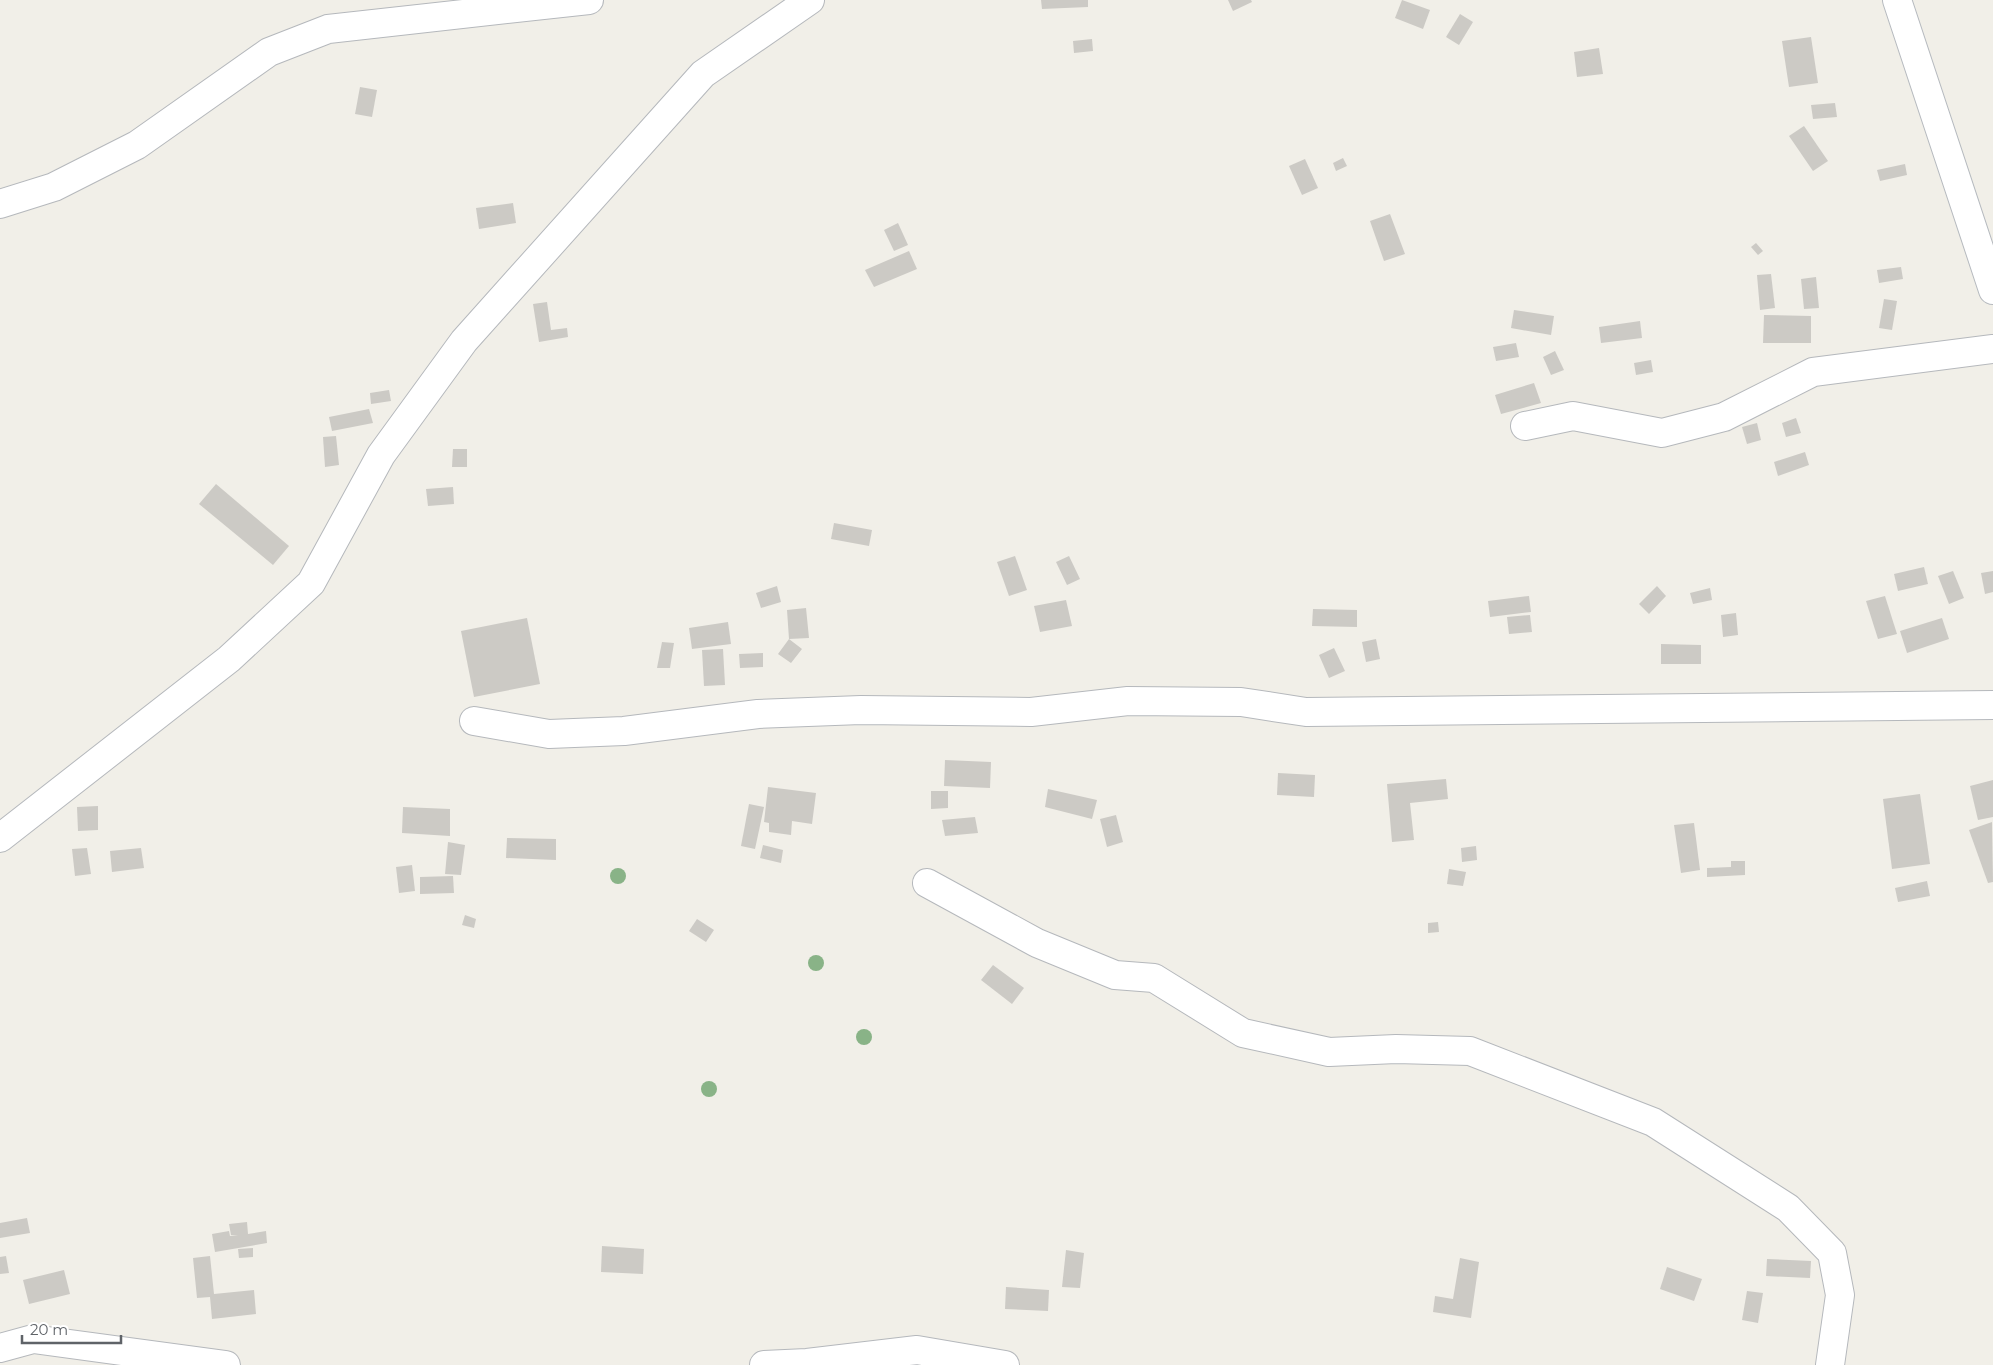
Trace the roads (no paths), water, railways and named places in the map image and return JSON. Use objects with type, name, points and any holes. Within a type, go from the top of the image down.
[{"type":"street","points":[[0,204],[54,188],[137,145],[269,52],[328,29],[589,0]]},
{"type":"street","points":[[0,838],[229,659],[311,583],[381,454],[464,341],[703,74],[810,0]]},
{"type":"street","points":[[1897,0],[1993,290]]},
{"type":"street","points":[[1525,426],[1573,416],[1662,433],[1724,418],[1813,372],[1993,349]]},
{"type":"street","points":[[474,722],[558,734],[624,731],[758,714],[861,710],[1031,712],[1128,701],[1241,702],[1306,712],[1993,704]]},
{"type":"street","points":[[927,883],[1037,944],[1115,975],[1154,978],[1243,1032],[1329,1052],[1396,1049],[1470,1051],[1653,1122],[1788,1208],[1832,1253],[1840,1295],[1830,1365]]},
{"type":"street","points":[[0,1348],[33,1338],[226,1365]]},
{"type":"street","points":[[764,1365],[807,1363],[916,1350],[1004,1365]]}]
